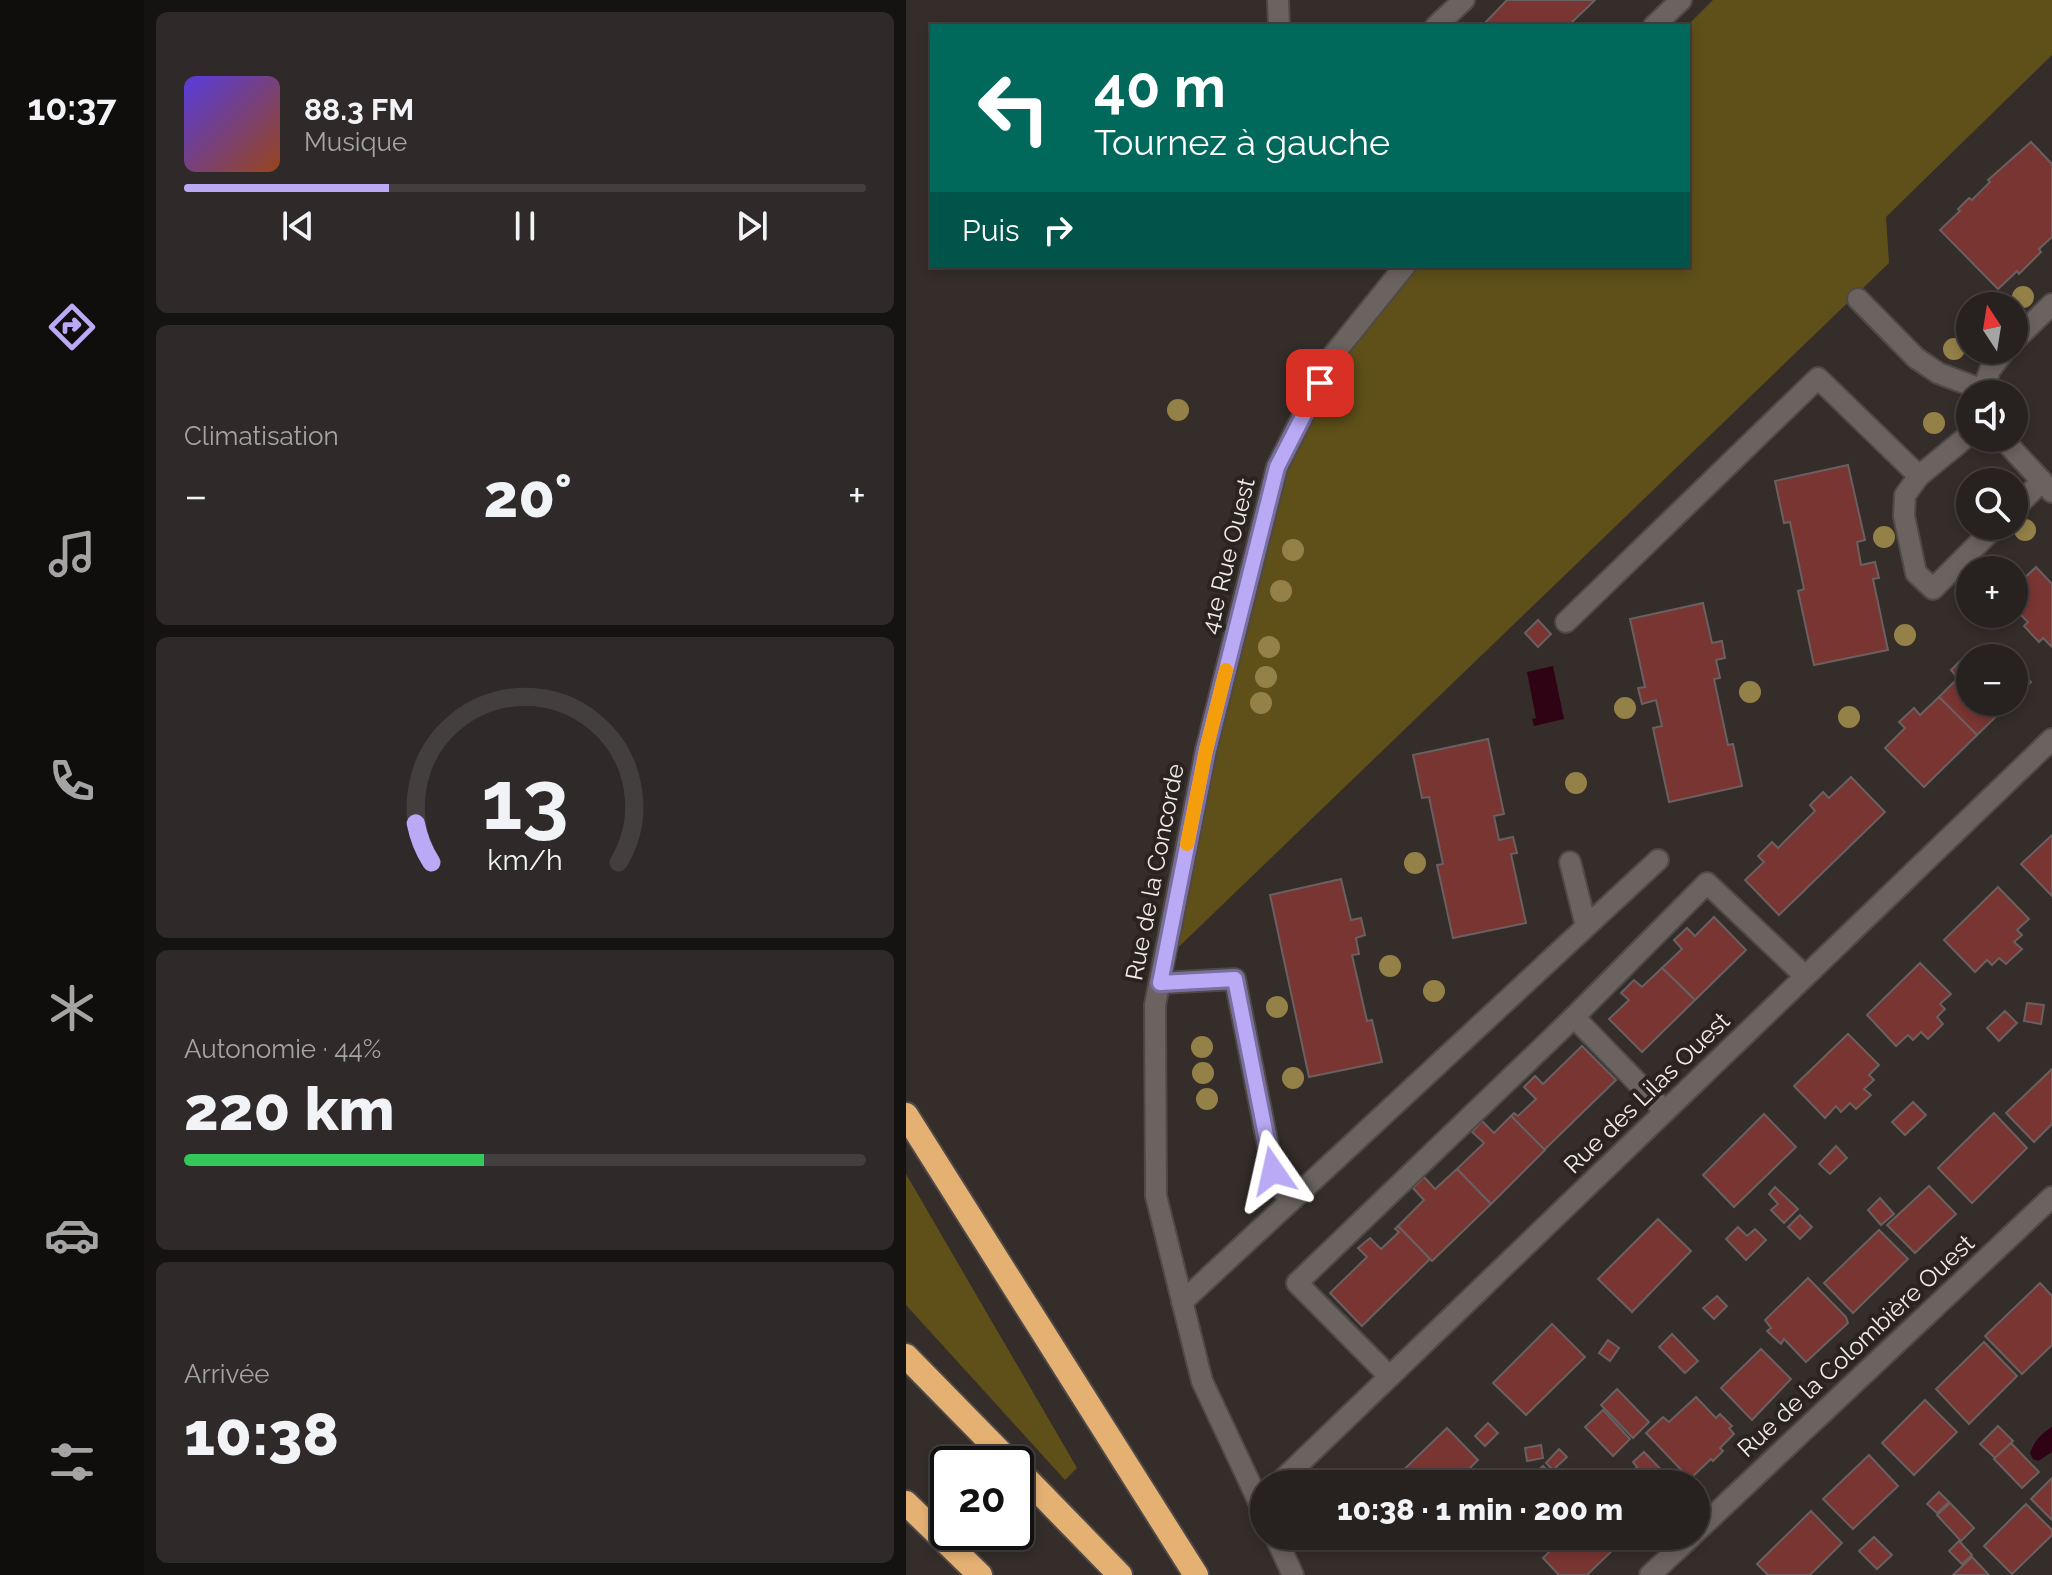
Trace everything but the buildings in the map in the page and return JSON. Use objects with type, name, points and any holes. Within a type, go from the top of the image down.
[{"type":"highway","points":[[906,1115],[1196,1575]]},
{"type":"highway","points":[[906,1356],[994,1446]]},
{"type":"highway","points":[[1034,1487],[1120,1575]]},
{"type":"highway","points":[[907,1504],[980,1575]]},
{"type":"street","points":[[1278,0],[1279,24]]},
{"type":"street","points":[[1438,24],[1464,0]]},
{"type":"street","points":[[1656,24],[1676,2]]},
{"type":"street","name":"41e Rue Ouest","points":[[1206,750],[1277,467],[1334,354],[1395,269]]},
{"type":"street","points":[[1858,299],[1916,358],[1956,381]]},
{"type":"street","points":[[2028,327],[2052,304]]},
{"type":"street","points":[[1566,622],[1818,378],[1919,476]]},
{"type":"street","points":[[1956,446],[1919,476],[1905,495],[1904,516],[1916,573],[1933,589],[1982,540]]},
{"type":"street","points":[[2015,452],[2047,486],[2028,499]]},
{"type":"street","name":"Rue des Lilas Ouest","points":[[1292,1470],[2052,739]]},
{"type":"street","name":"Rue de la Concorde","points":[[1206,750],[1155,1005],[1156,1196],[1202,1381],[1250,1479]]},
{"type":"street","points":[[1182,1302],[1658,860]]},
{"type":"street","points":[[1570,862],[1586,926]]},
{"type":"street","points":[[1389,1376],[1297,1283],[1574,1017],[1707,883],[1805,976]]},
{"type":"street","points":[[1160,983],[1235,979],[1273,1171],[1290,1202]]},
{"type":"street","points":[[1574,1017],[1665,1111]]},
{"type":"street","name":"Rue de la Colombière Ouest","points":[[1710,1519],[2052,1197]]},
{"type":"street","points":[[1281,1550],[1293,1575]]},
{"type":"street","name":"Rue de la Colombière Ouest","points":[[1650,1575],[1677,1550]]},
{"type":"shaded area","points":[[1713,0],[2052,0],[2052,55],[1886,217],[1889,263],[1163,962],[1277,467],[1334,354],[1395,275],[1411,268],[1690,268],[1689,24]]},
{"type":"shaded area","points":[[1553,666],[1564,719],[1534,726],[1532,719],[1536,718],[1527,672]]},
{"type":"shaded area","points":[[906,1174],[1077,1468],[1065,1480],[906,1305]]},
{"type":"shaded area","points":[[2052,1427],[2052,1452],[2038,1461],[2033,1459],[2030,1453],[2034,1445]]},
{"type":"slow traffic","points":[[1187,844],[1226,670]]},
{"type":"route","points":[[1273,1171],[1235,979],[1160,983],[1206,750],[1277,467],[1320,383]]}]
